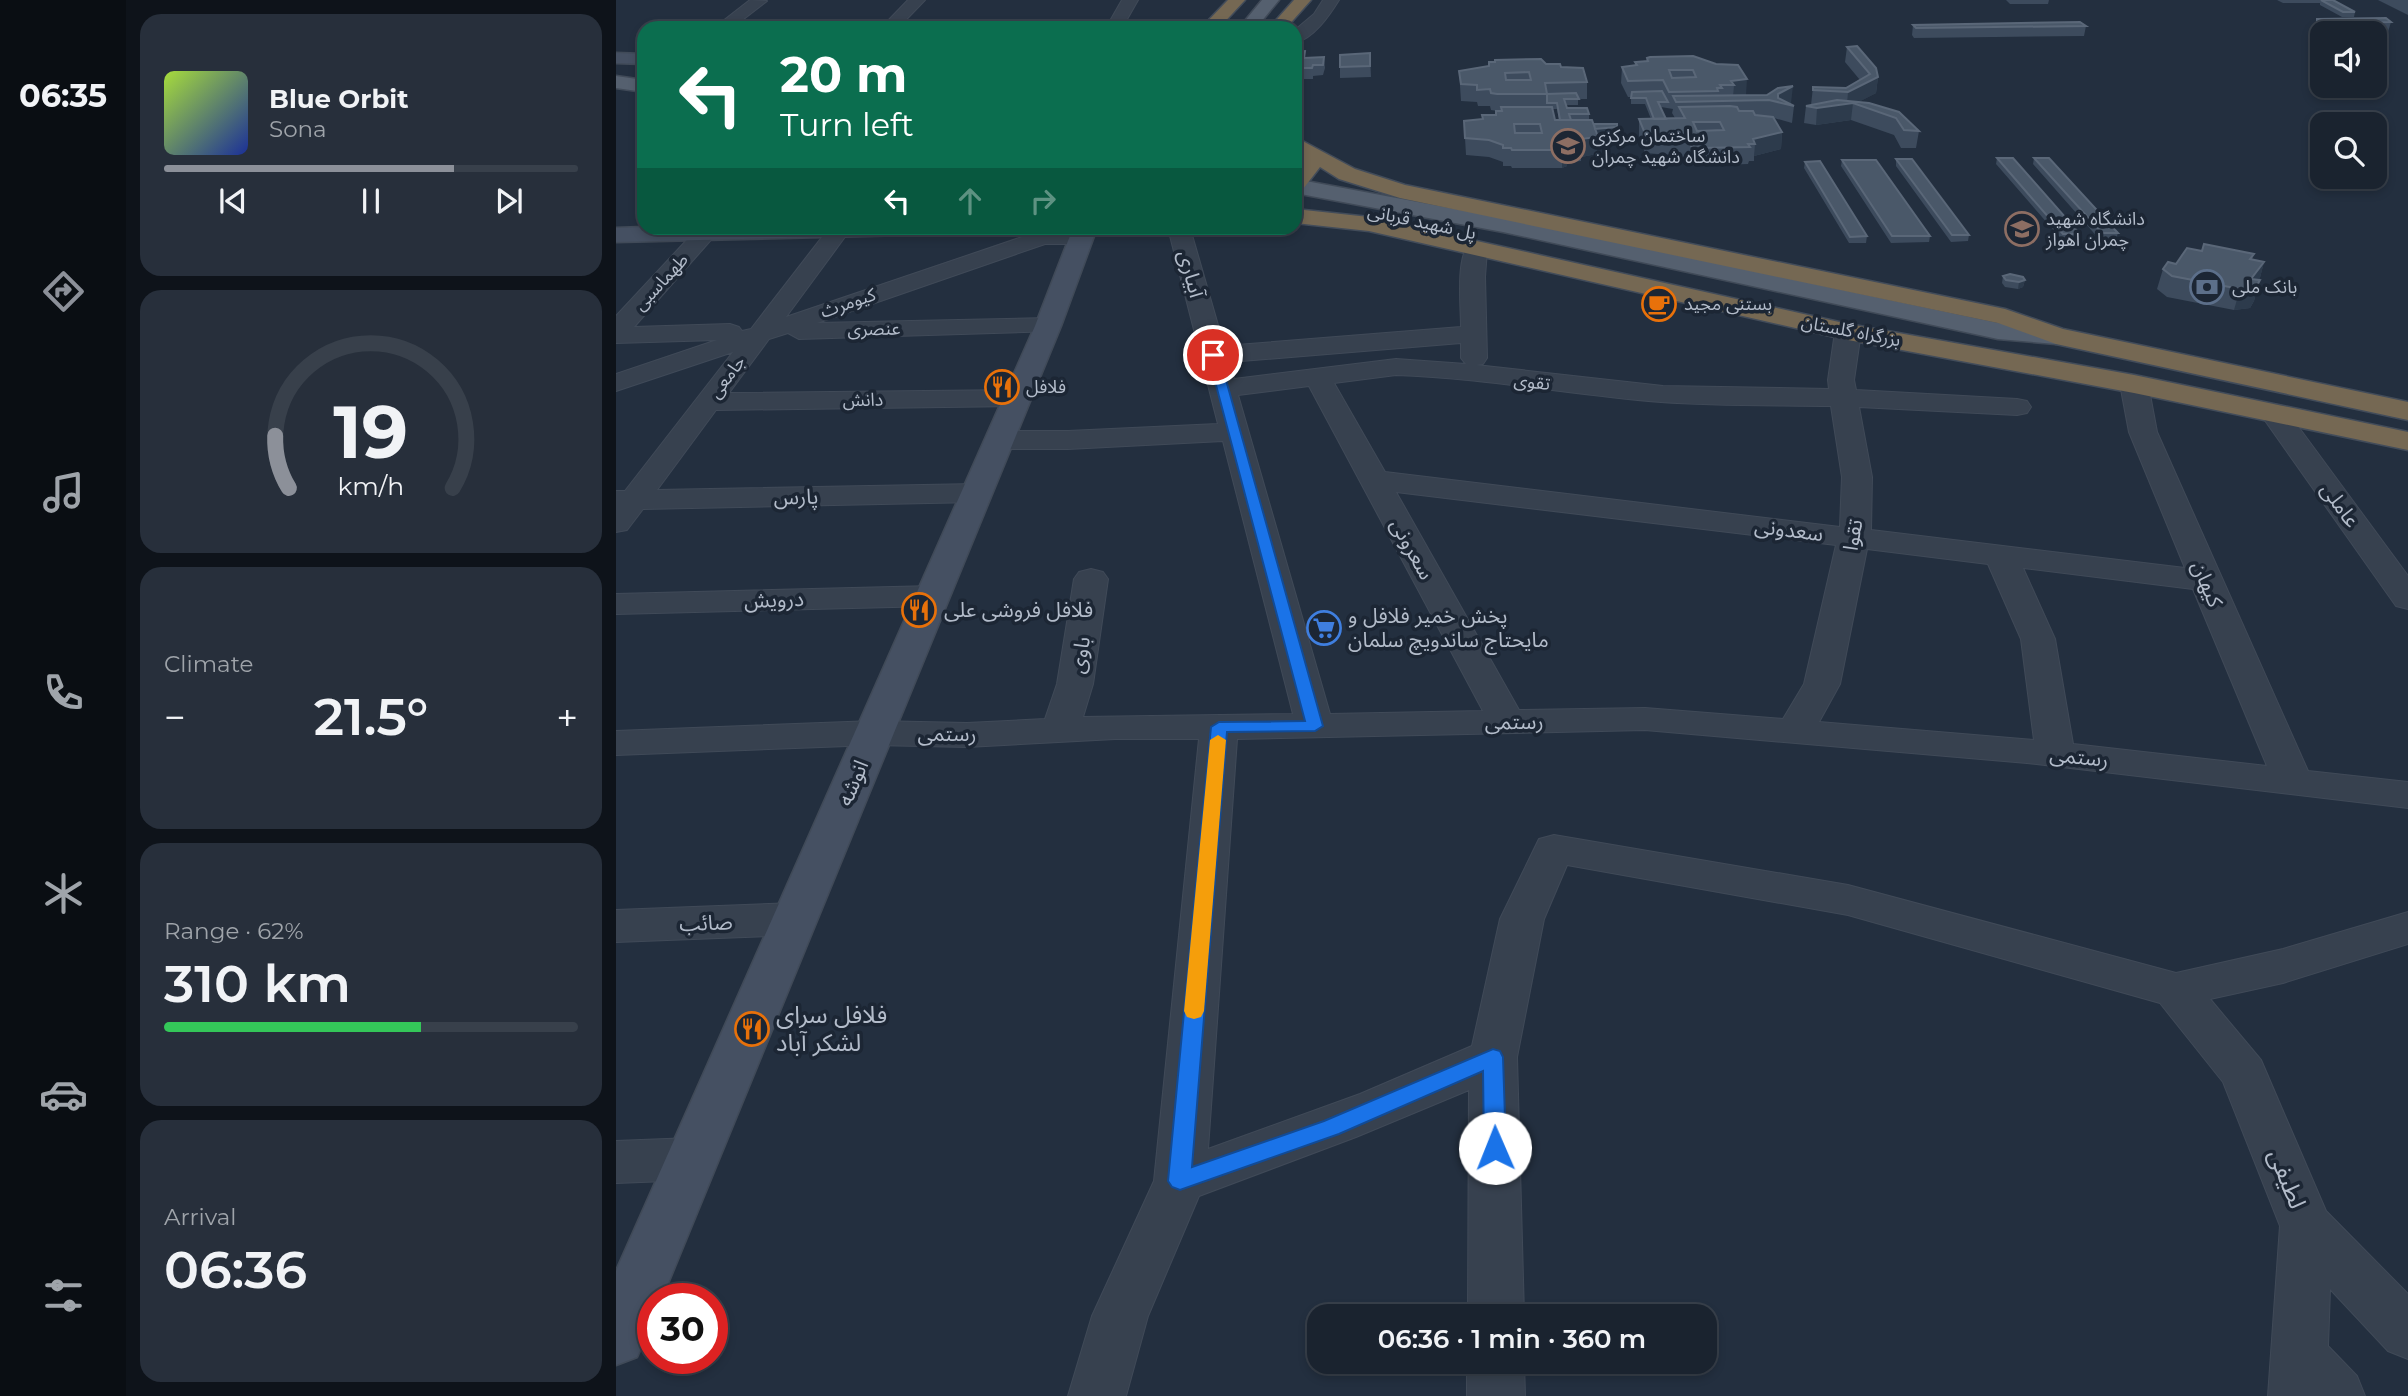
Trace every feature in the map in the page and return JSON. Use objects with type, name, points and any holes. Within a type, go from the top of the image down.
[{"type":"highway","points":[[1216,21],[1237,0]]},
{"type":"highway","points":[[1232,21],[1251,0]]},
{"type":"highway","points":[[1284,21],[1303,0]]},
{"type":"highway","points":[[1302,148],[1347,174],[1400,191],[2005,317],[2056,336],[2408,411]]},
{"type":"highway","points":[[1302,149],[1309,156],[1309,168],[1302,176]]},
{"type":"highway","name":"پل شهید قربانی","points":[[1302,207],[1348,213],[1442,234],[1488,237]]},
{"type":"highway","name":"بزرگراه گلستان","points":[[1302,217],[1488,237],[1848,332],[2134,384],[2408,442]]},
{"type":"main road","points":[[1253,21],[1271,0]]},
{"type":"main road","points":[[616,75],[637,78]]},
{"type":"main road","points":[[616,82],[637,85]]},
{"type":"main road","points":[[616,92],[637,95]]},
{"type":"main road","points":[[616,101],[637,104]]},
{"type":"main road","name":"پل شهید قربانی","points":[[1302,187],[1488,237]]},
{"type":"main road","name":"پل شهید قربانی","points":[[1302,198],[1488,237]]},
{"type":"main road","points":[[1488,237],[1974,326],[2056,336]]},
{"type":"main road","points":[[1488,237],[1918,330],[2008,360]]},
{"type":"street","points":[[896,21],[917,0]]},
{"type":"street","points":[[1118,21],[1130,0]]},
{"type":"street","points":[[1302,32],[1320,17],[1331,0]]},
{"type":"street","points":[[732,21],[759,1]]},
{"type":"street","points":[[616,58],[637,59]]},
{"type":"street","points":[[616,235],[637,235]]},
{"type":"street","name":"طهماسبی","points":[[616,333],[704,235]]},
{"type":"street","name":"جامعی","points":[[622,508],[708,402],[835,235]]},
{"type":"street","name":"کیومرث","points":[[616,383],[1042,238],[1070,235]]},
{"type":"street","name":"انوشه","points":[[616,1338],[1018,398],[1083,235]]},
{"type":"street","name":"آبیاری","points":[[1181,235],[1315,726]]},
{"type":"street","points":[[1474,373],[1474,334],[1488,237]]},
{"type":"street","name":"عنصری","points":[[616,333],[1048,326]]},
{"type":"street","name":"تقوا","points":[[1795,730],[1822,684],[1854,538],[1857,477],[1841,380],[1848,332]]},
{"type":"street","points":[[1213,355],[1474,334]]},
{"type":"street","name":"تقوی","points":[[1222,389],[1396,367],[1449,369],[1663,394],[1844,398],[2017,407]]},
{"type":"street","name":"سعرونی","points":[[1317,376],[1508,723]]},
{"type":"street","name":"کیهان","points":[[2134,384],[2143,432],[2204,580],[2292,780]]},
{"type":"street","name":"دانش","points":[[708,402],[1018,398]]},
{"type":"street","name":"عاملی","points":[[2273,412],[2408,599]]},
{"type":"street","points":[[1000,440],[1080,440],[1235,432]]},
{"type":"street","name":"سعدونی","points":[[1374,480],[2204,580]]},
{"type":"street","name":"پارس","points":[[622,508],[977,493]]},
{"type":"street","points":[[2001,556],[2038,639],[2055,754]]},
{"type":"street","name":"باوی","points":[[1060,730],[1075,684],[1091,579]]},
{"type":"street","name":"درویش","points":[[616,604],[933,596]]},
{"type":"street","name":"رستمی","points":[[616,743],[874,733],[967,734],[1645,719],[2055,754],[2408,795]]},
{"type":"street","points":[[1097,1396],[1121,1316],[1180,1181],[1219,727]]},
{"type":"street","points":[[1496,1304],[1493,1057],[1522,919],[1554,849],[1848,900],[2176,990],[2283,966],[2408,928]]},
{"type":"street","name":"صائب","points":[[616,926],[795,919]]},
{"type":"street","name":"لطیفی","points":[[2176,990],[2244,1073],[2306,1226],[2298,1376]]},
{"type":"street","points":[[1180,1181],[1332,1128],[1438,1084],[1493,1057]]},
{"type":"street","points":[[616,1162],[692,1159]]},
{"type":"street","points":[[2306,1226],[2408,1333]]},
{"type":"street","points":[[1496,1374],[1496,1396]]},
{"type":"street","points":[[2298,1376],[2336,1396]]},
{"type":"building","points":[[2321,0],[2333,0],[2355,12],[2343,12]]},
{"type":"building","points":[[2386,18],[2391,22],[2317,21]]},
{"type":"building","points":[[2080,22],[2086,26],[1916,28],[1913,25]]},
{"type":"building","points":[[1857,46],[1876,68],[1878,77],[1848,92],[1813,90],[1813,87],[1846,88],[1870,74],[1847,47]]},
{"type":"building","points":[[1302,51],[1305,51],[1304,58],[1324,57],[1323,65],[1302,68]]},
{"type":"building","points":[[1370,53],[1370,66],[1340,67],[1340,55]]},
{"type":"building","points":[[1693,56],[1716,64],[1738,65],[1747,79],[1731,81],[1734,85],[1720,85],[1722,88],[1717,88],[1718,91],[1669,92],[1663,80],[1628,81],[1622,67],[1637,65],[1635,62],[1648,61],[1647,58]],"holes":[[[1669,70],[1693,70],[1696,77],[1672,78]]]},
{"type":"building","points":[[1541,59],[1546,64],[1583,68],[1587,82],[1545,83],[1547,94],[1497,94],[1491,93],[1490,89],[1477,90],[1477,85],[1461,84],[1459,71],[1489,66],[1489,62]],"holes":[[[1529,72],[1531,80],[1506,80],[1505,73]]]},
{"type":"building","points":[[1793,86],[1778,94],[1778,98],[1794,106],[1769,100],[1676,102],[1673,96],[1767,95],[1778,88]]},
{"type":"building","points":[[1662,91],[1668,102],[1658,102],[1666,119],[1654,119],[1646,98],[1631,98],[1632,92]]},
{"type":"building","points":[[1576,93],[1579,99],[1564,99],[1567,108],[1587,108],[1589,114],[1569,114],[1571,120],[1560,120],[1557,103],[1547,103],[1547,94]]},
{"type":"building","points":[[1837,100],[1869,103],[1899,112],[1919,131],[1904,130],[1896,118],[1853,103],[1817,108],[1806,106]]},
{"type":"building","points":[[1501,107],[1552,107],[1555,120],[1592,120],[1598,137],[1580,139],[1581,144],[1566,144],[1567,148],[1562,150],[1512,150],[1489,140],[1465,138],[1464,121],[1483,119],[1482,115],[1496,115],[1496,111],[1502,111]],"holes":[[[1514,124],[1540,124],[1542,133],[1515,133]]]},
{"type":"building","points":[[1679,107],[1737,107],[1739,111],[1753,111],[1755,115],[1773,117],[1782,132],[1753,139],[1755,144],[1748,144],[1750,147],[1697,148],[1689,142],[1674,142],[1671,137],[1646,136],[1639,119],[1685,118]],"holes":[[[1693,122],[1720,122],[1724,130],[1697,131]]]},
{"type":"building","points":[[1594,124],[1617,124],[1617,127],[1595,129]]},
{"type":"building","points":[[1997,158],[2013,158],[2080,234],[2063,234]]},
{"type":"building","points":[[2034,158],[2049,158],[2118,233],[2102,233]]},
{"type":"building","points":[[1896,159],[1912,159],[1969,235],[1952,235]]},
{"type":"building","points":[[1842,160],[1876,160],[1930,236],[1892,236]]},
{"type":"building","points":[[1820,161],[1867,236],[1850,237],[1805,162]]},
{"type":"building","points":[[2204,244],[2254,254],[2250,259],[2264,262],[2251,279],[2260,280],[2256,287],[2240,289],[2172,276],[2163,269],[2168,262],[2176,264],[2187,248],[2202,251]]},
{"type":"building","points":[[2010,274],[2025,280],[2006,280],[2003,276]]},
{"type":"slow traffic","points":[[1194,1011],[1218,740]]},
{"type":"place","name":"ساختمان مرکزی دانشگاه شهید چمران","points":[[1568,146]]},
{"type":"place","name":"دانشگاه شهید چمران اهواز","points":[[2022,229]]},
{"type":"place","name":"بانک ملی","points":[[2207,287]]},
{"type":"place","name":"بستنی مجید","points":[[1659,304]]},
{"type":"place","name":"فلافل","points":[[1002,387]]},
{"type":"place","name":"فلافل فروشی علی","points":[[919,610]]},
{"type":"place","name":"پخش خمیر فلافل و مایحتاج ساندویچ سلمان","points":[[1324,628]]},
{"type":"place","name":"فلافل سرای لشکر آباد","points":[[752,1029]]},
{"type":"route","points":[[1213,355],[1315,726],[1219,727],[1180,1181],[1332,1128],[1438,1084],[1493,1057],[1495,1148]]}]
